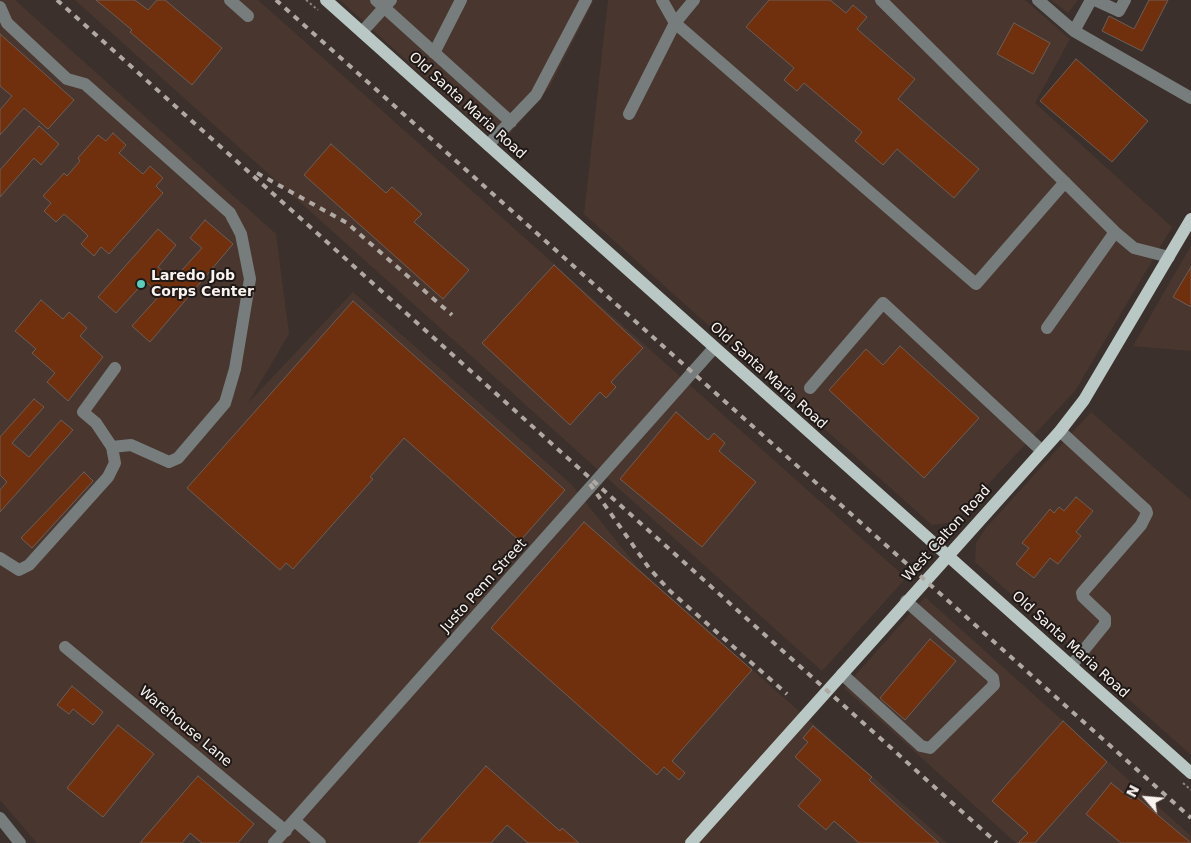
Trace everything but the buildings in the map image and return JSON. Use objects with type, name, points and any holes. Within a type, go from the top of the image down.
[{"type":"main road","name":"Old Santa Maria Road","points":[[326,0],[1191,773]]},
{"type":"main road","name":"West Calton Road","points":[[694,842],[906,601],[1060,431],[1084,400],[1191,219]]},
{"type":"street","points":[[230,0],[248,16]]},
{"type":"street","points":[[434,53],[460,0]]},
{"type":"street","points":[[488,145],[536,95],[586,0]]},
{"type":"street","points":[[662,0],[675,23],[976,284],[1065,182]]},
{"type":"street","points":[[629,114],[675,23],[694,0]]},
{"type":"street","points":[[881,0],[1115,232],[1134,248],[1169,257]]},
{"type":"street","points":[[1038,0],[1074,31],[1191,98]]},
{"type":"street","points":[[1074,31],[1091,0]]},
{"type":"street","points":[[1096,0],[1119,11],[1126,0]]},
{"type":"street","points":[[362,32],[384,3],[434,53],[511,122]]},
{"type":"street","points":[[0,7],[7,23],[67,79],[85,84],[230,213],[241,234],[250,279],[235,369],[225,403],[178,458],[169,462],[131,445],[112,447]]},
{"type":"street","points":[[1048,328],[1115,232]]},
{"type":"street","points":[[810,388],[883,303],[1042,451]]},
{"type":"street","name":"Justo Penn Street","points":[[274,843],[714,348]]},
{"type":"street","points":[[0,558],[19,570],[29,565],[108,477],[115,463],[112,447],[96,423],[83,412],[114,368]]},
{"type":"street","points":[[1060,431],[1147,513],[1145,520],[1082,593],[1082,597],[1105,618],[1105,624],[1071,666]]},
{"type":"street","points":[[842,674],[921,746],[930,748],[994,685],[993,678],[906,601]]},
{"type":"street","name":"Warehouse Lane","points":[[65,647],[286,831]]},
{"type":"street","points":[[0,818],[20,843]]},
{"type":"street","points":[[295,821],[320,843]]},
{"type":"shaded area","points":[[0,0],[15,0],[276,234],[289,334],[248,403],[353,292],[571,484],[638,568],[947,843],[37,843],[0,800]]},
{"type":"shaded area","points":[[75,0],[258,0],[906,578],[822,671]]},
{"type":"shaded area","points":[[340,0],[594,0],[549,88],[500,145]]},
{"type":"shaded area","points":[[608,0],[1025,0],[1070,39],[1035,103],[1172,227],[1075,391],[953,522],[932,525],[584,214]]},
{"type":"shaded area","points":[[1051,0],[1078,0],[1068,13]]},
{"type":"shaded area","points":[[1191,246],[1191,351],[1133,346],[1170,282]]},
{"type":"shaded area","points":[[1091,412],[1191,500],[1191,755],[975,562],[976,543],[986,528]]},
{"type":"shaded area","points":[[925,597],[1191,836],[1191,843],[1016,843],[844,688]]},
{"type":"railway","points":[[57,0],[997,843]]},
{"type":"railway","points":[[276,0],[1191,818]]},
{"type":"railway","points":[[257,173],[347,223],[452,315]]},
{"type":"railway","points":[[590,484],[649,568],[670,591],[787,694]]},
{"type":"place","name":"Laredo Job Corps Center","points":[[141,284]]}]
